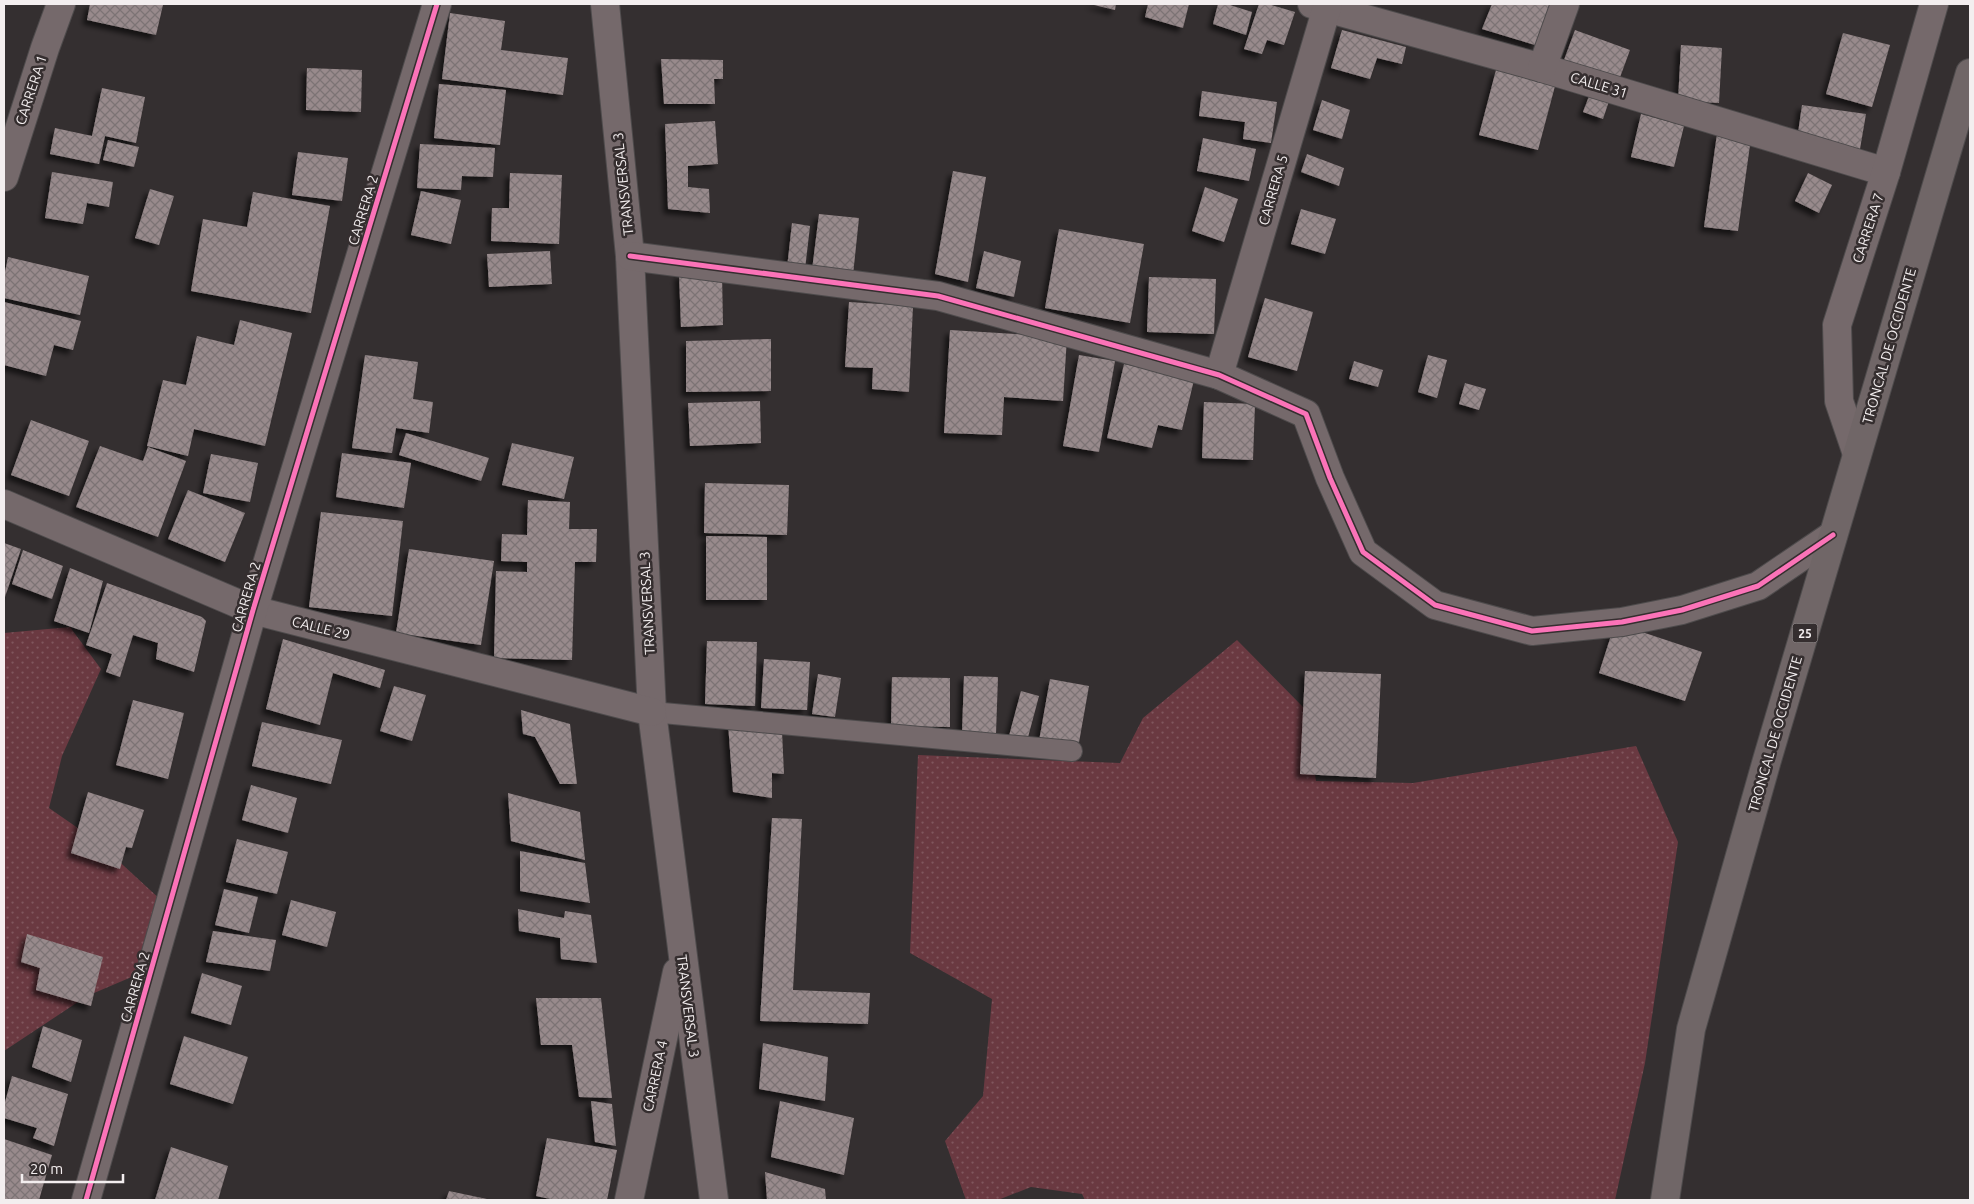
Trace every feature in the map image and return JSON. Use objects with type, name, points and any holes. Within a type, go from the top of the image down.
[{"type":"highway","name":"TRONCAL DE OCCIDENTE","points":[[1666,1200],[1691,1029],[1833,535],[1970,73]]},
{"type":"street","name":"CARRERA 1","points":[[4,177],[44,48],[61,4]]},
{"type":"street","name":"CARRERA 2","points":[[86,1200],[254,610],[437,4]]},
{"type":"street","name":"TRANSVERSAL 3","points":[[605,4],[630,256],[652,712],[714,1200]]},
{"type":"street","points":[[1542,68],[1565,4]]},
{"type":"street","name":"CARRERA 7","points":[[1857,454],[1839,401],[1837,326],[1886,172],[1934,4]]},
{"type":"street","name":"CALLE 31","points":[[1322,5],[1542,68],[1886,172]]},
{"type":"street","name":"CARRERA 5","points":[[1219,375],[1322,5]]},
{"type":"street","points":[[630,256],[938,296],[1219,375],[1306,414],[1330,478],[1363,552],[1435,605],[1532,631],[1622,622],[1682,610],[1758,586],[1833,535]]},
{"type":"street","name":"CALLE 29","points":[[4,504],[254,610],[652,712]]},
{"type":"street","name":"CARRERA 4","points":[[629,1200],[681,952]]},
{"type":"lane","points":[[652,712],[1072,751]]},
{"type":"shaded area","points":[[70,627],[101,669],[62,756],[49,808],[98,842],[162,901],[134,976],[87,996],[4,1051],[4,633]]},
{"type":"shaded area","points":[[1237,640],[1305,709],[1316,781],[1413,783],[1636,746],[1678,842],[1645,1063],[1615,1200],[1085,1200],[1082,1194],[1031,1187],[998,1200],[966,1200],[945,1141],[983,1096],[992,999],[910,953],[918,755],[1120,763],[1143,718]]},
{"type":"building","points":[[90,4],[163,5],[156,35],[87,20]]},
{"type":"building","points":[[1090,4],[1116,4],[1115,10]]},
{"type":"building","points":[[1148,4],[1189,4],[1183,28],[1145,17]]},
{"type":"building","points":[[1218,4],[1227,4],[1252,12],[1246,35],[1213,24]]},
{"type":"building","points":[[1259,4],[1268,4],[1295,12],[1284,45],[1267,40],[1262,54],[1244,49]]},
{"type":"building","points":[[1492,4],[1552,4],[1535,45],[1482,29]]},
{"type":"building","points":[[450,13],[505,21],[501,50],[568,58],[563,95],[442,79]]},
{"type":"building","points":[[1342,30],[1406,47],[1402,64],[1377,58],[1370,79],[1331,68]]},
{"type":"building","points":[[1575,30],[1630,50],[1619,80],[1564,60]]},
{"type":"building","points":[[1843,33],[1890,45],[1872,107],[1826,94]]},
{"type":"building","points":[[1681,45],[1722,48],[1719,103],[1678,101]]},
{"type":"building","points":[[661,59],[723,60],[723,79],[714,79],[715,104],[664,104]]},
{"type":"building","points":[[307,68],[362,70],[361,112],[306,110]]},
{"type":"building","points":[[1496,70],[1555,86],[1538,150],[1479,135]]},
{"type":"building","points":[[439,84],[506,90],[500,145],[434,138]]},
{"type":"building","points":[[102,88],[145,97],[136,143],[105,136],[99,164],[50,154],[55,128],[92,136]]},
{"type":"building","points":[[1202,91],[1277,102],[1271,143],[1243,139],[1245,122],[1199,116]]},
{"type":"building","points":[[1591,91],[1610,98],[1603,119],[1583,112]]},
{"type":"building","points":[[1322,100],[1350,110],[1342,139],[1313,130]]},
{"type":"building","points":[[1802,105],[1866,114],[1860,149],[1797,140]]},
{"type":"building","points":[[1641,114],[1684,126],[1674,167],[1631,157]]},
{"type":"building","points":[[715,121],[718,164],[688,166],[688,187],[709,189],[710,213],[668,209],[665,124]]},
{"type":"building","points":[[1717,134],[1751,138],[1738,231],[1704,227]]},
{"type":"building","points":[[1203,138],[1256,149],[1249,181],[1197,171]]},
{"type":"building","points":[[108,140],[139,147],[134,167],[103,160]]},
{"type":"building","points":[[420,144],[495,148],[493,177],[462,176],[461,190],[417,188]]},
{"type":"building","points":[[298,152],[348,158],[342,201],[292,195]]},
{"type":"building","points":[[1307,154],[1344,168],[1339,186],[1301,172]]},
{"type":"building","points":[[953,171],[986,177],[968,282],[935,274]]},
{"type":"building","points":[[52,172],[113,182],[109,207],[87,203],[83,224],[45,218]]},
{"type":"building","points":[[510,173],[562,175],[559,244],[491,241],[492,208],[509,208]]},
{"type":"building","points":[[1808,173],[1832,185],[1819,213],[1795,201]]},
{"type":"building","points":[[1205,187],[1238,199],[1224,242],[1192,231]]},
{"type":"building","points":[[150,189],[174,196],[159,245],[135,238]]},
{"type":"building","points":[[421,191],[461,200],[451,244],[411,235]]},
{"type":"building","points":[[253,192],[330,206],[311,313],[191,291],[203,219],[247,227]]},
{"type":"building","points":[[1301,209],[1336,219],[1325,254],[1291,244]]},
{"type":"building","points":[[819,214],[859,218],[853,275],[812,270]]},
{"type":"building","points":[[792,223],[810,226],[805,269],[787,268]]},
{"type":"building","points":[[1059,229],[1144,244],[1130,323],[1045,308]]},
{"type":"building","points":[[550,251],[552,284],[489,287],[487,254]]},
{"type":"building","points":[[984,251],[1021,261],[1014,297],[976,288]]},
{"type":"building","points":[[8,257],[89,276],[80,315],[4,298],[4,277]]},
{"type":"building","points":[[722,273],[723,325],[681,327],[679,274]]},
{"type":"building","points":[[1149,277],[1216,279],[1214,334],[1147,332]]},
{"type":"building","points":[[1265,298],[1313,312],[1297,371],[1248,357]]},
{"type":"building","points":[[4,302],[81,321],[73,350],[54,345],[46,376],[4,365]]},
{"type":"building","points":[[849,302],[913,306],[909,392],[872,389],[873,368],[845,367]]},
{"type":"building","points":[[240,320],[292,333],[265,446],[194,429],[188,456],[147,446],[163,380],[186,385],[197,336],[234,345]]},
{"type":"building","points":[[950,330],[1067,337],[1063,401],[1004,397],[1002,435],[944,433]]},
{"type":"building","points":[[771,339],[771,391],[686,392],[686,341]]},
{"type":"building","points":[[365,355],[418,362],[413,399],[433,402],[429,433],[396,428],[392,453],[352,448]]},
{"type":"building","points":[[1079,355],[1115,361],[1099,452],[1063,446]]},
{"type":"building","points":[[1428,355],[1447,360],[1437,398],[1418,392]]},
{"type":"building","points":[[1354,361],[1383,370],[1378,387],[1349,379]]},
{"type":"building","points":[[1124,364],[1194,380],[1182,430],[1158,425],[1152,448],[1107,438]]},
{"type":"building","points":[[1465,383],[1486,389],[1479,410],[1459,404]]},
{"type":"building","points":[[760,401],[761,443],[690,446],[688,403]]},
{"type":"building","points":[[1204,402],[1255,404],[1253,460],[1202,458]]},
{"type":"building","points":[[31,420],[89,441],[69,496],[11,475]]},
{"type":"building","points":[[406,433],[489,458],[481,481],[399,455]]},
{"type":"building","points":[[512,443],[574,457],[564,499],[502,485]]},
{"type":"building","points":[[100,446],[143,461],[148,447],[186,461],[158,537],[76,507]]},
{"type":"building","points":[[342,453],[411,463],[404,508],[336,497]]},
{"type":"building","points":[[211,454],[258,463],[250,502],[203,493]]},
{"type":"building","points":[[705,483],[789,485],[787,535],[704,533]]},
{"type":"building","points":[[188,490],[245,513],[225,562],[168,539]]},
{"type":"building","points":[[528,500],[570,502],[569,529],[597,529],[596,562],[575,562],[572,660],[494,658],[496,571],[527,572],[527,562],[501,561],[502,534],[527,535]]},
{"type":"building","points":[[321,512],[403,521],[392,616],[309,607]]},
{"type":"building","points":[[706,536],[767,537],[767,600],[706,600]]},
{"type":"building","points":[[4,543],[21,549],[4,600]]},
{"type":"building","points":[[409,549],[494,561],[481,645],[396,633]]},
{"type":"building","points":[[23,550],[63,566],[52,599],[12,584]]},
{"type":"building","points":[[70,568],[103,581],[89,633],[54,621]]},
{"type":"building","points":[[107,583],[202,617],[206,621],[194,672],[156,659],[158,643],[133,635],[120,677],[106,672],[112,654],[86,645]]},
{"type":"building","points":[[1615,623],[1702,652],[1685,701],[1599,673]]},
{"type":"building","points":[[283,639],[385,670],[380,688],[333,673],[320,725],[266,709]]},
{"type":"building","points":[[707,641],[757,642],[755,706],[705,704]]},
{"type":"building","points":[[764,659],[810,662],[807,710],[761,708]]},
{"type":"building","points":[[1305,671],[1381,674],[1376,778],[1300,774]]},
{"type":"building","points":[[818,674],[841,678],[835,717],[812,714]]},
{"type":"building","points":[[964,676],[998,677],[996,734],[962,733]]},
{"type":"building","points":[[892,677],[950,678],[950,727],[891,726]]},
{"type":"building","points":[[1050,679],[1089,686],[1078,748],[1039,741]]},
{"type":"building","points":[[394,686],[426,695],[412,741],[380,731]]},
{"type":"building","points":[[1021,691],[1039,696],[1027,741],[1009,736]]},
{"type":"building","points":[[133,700],[184,713],[168,779],[116,765]]},
{"type":"building","points":[[521,710],[570,724],[577,784],[560,784],[535,737],[523,734]]},
{"type":"building","points":[[262,722],[342,740],[331,784],[252,766]]},
{"type":"building","points":[[728,723],[782,731],[784,774],[772,773],[772,798],[733,792]]},
{"type":"building","points":[[251,785],[297,798],[288,833],[242,820]]},
{"type":"building","points":[[88,792],[144,810],[132,848],[126,847],[120,869],[71,853]]},
{"type":"building","points":[[508,793],[580,812],[585,860],[511,841]]},
{"type":"building","points":[[772,818],[802,819],[793,990],[870,993],[868,1024],[760,1021]]},
{"type":"building","points":[[237,839],[288,852],[277,894],[226,882]]},
{"type":"building","points":[[520,851],[585,863],[590,903],[520,891]]},
{"type":"building","points":[[224,889],[258,897],[249,933],[215,925]]},
{"type":"building","points":[[291,900],[336,912],[327,947],[282,935]]},
{"type":"building","points":[[518,909],[564,918],[565,911],[591,915],[597,963],[561,959],[560,938],[519,931]]},
{"type":"building","points":[[213,931],[276,940],[270,971],[206,962]]},
{"type":"building","points":[[27,934],[103,957],[91,1006],[36,990],[40,968],[21,962]]},
{"type":"building","points":[[202,973],[242,986],[231,1025],[191,1013]]},
{"type":"building","points":[[536,998],[601,998],[612,1098],[579,1097],[572,1045],[541,1045]]},
{"type":"building","points":[[43,1026],[82,1040],[71,1082],[32,1067]]},
{"type":"building","points":[[184,1036],[248,1057],[233,1104],[170,1084]]},
{"type":"building","points":[[763,1043],[828,1057],[825,1101],[759,1089]]},
{"type":"building","points":[[12,1076],[68,1094],[54,1146],[33,1138],[37,1128],[4,1118],[4,1106]]},
{"type":"building","points":[[591,1101],[612,1104],[616,1146],[595,1142]]},
{"type":"building","points":[[780,1101],[854,1118],[844,1175],[771,1157]]},
{"type":"building","points":[[547,1138],[617,1150],[607,1200],[555,1200],[536,1196]]},
{"type":"building","points":[[4,1139],[52,1155],[39,1200],[4,1200]]},
{"type":"building","points":[[171,1147],[228,1166],[218,1200],[155,1200]]},
{"type":"building","points":[[765,1172],[825,1189],[826,1200],[767,1200]]},
{"type":"building","points":[[449,1191],[487,1199],[487,1200],[446,1200]]},
{"type":"cycle path","points":[[86,1200],[253,610],[437,4]]},
{"type":"cycle path","points":[[630,256],[938,296],[1219,375],[1306,414],[1330,478],[1363,552],[1435,605],[1532,631],[1622,622],[1682,610],[1758,586],[1833,535]]}]
